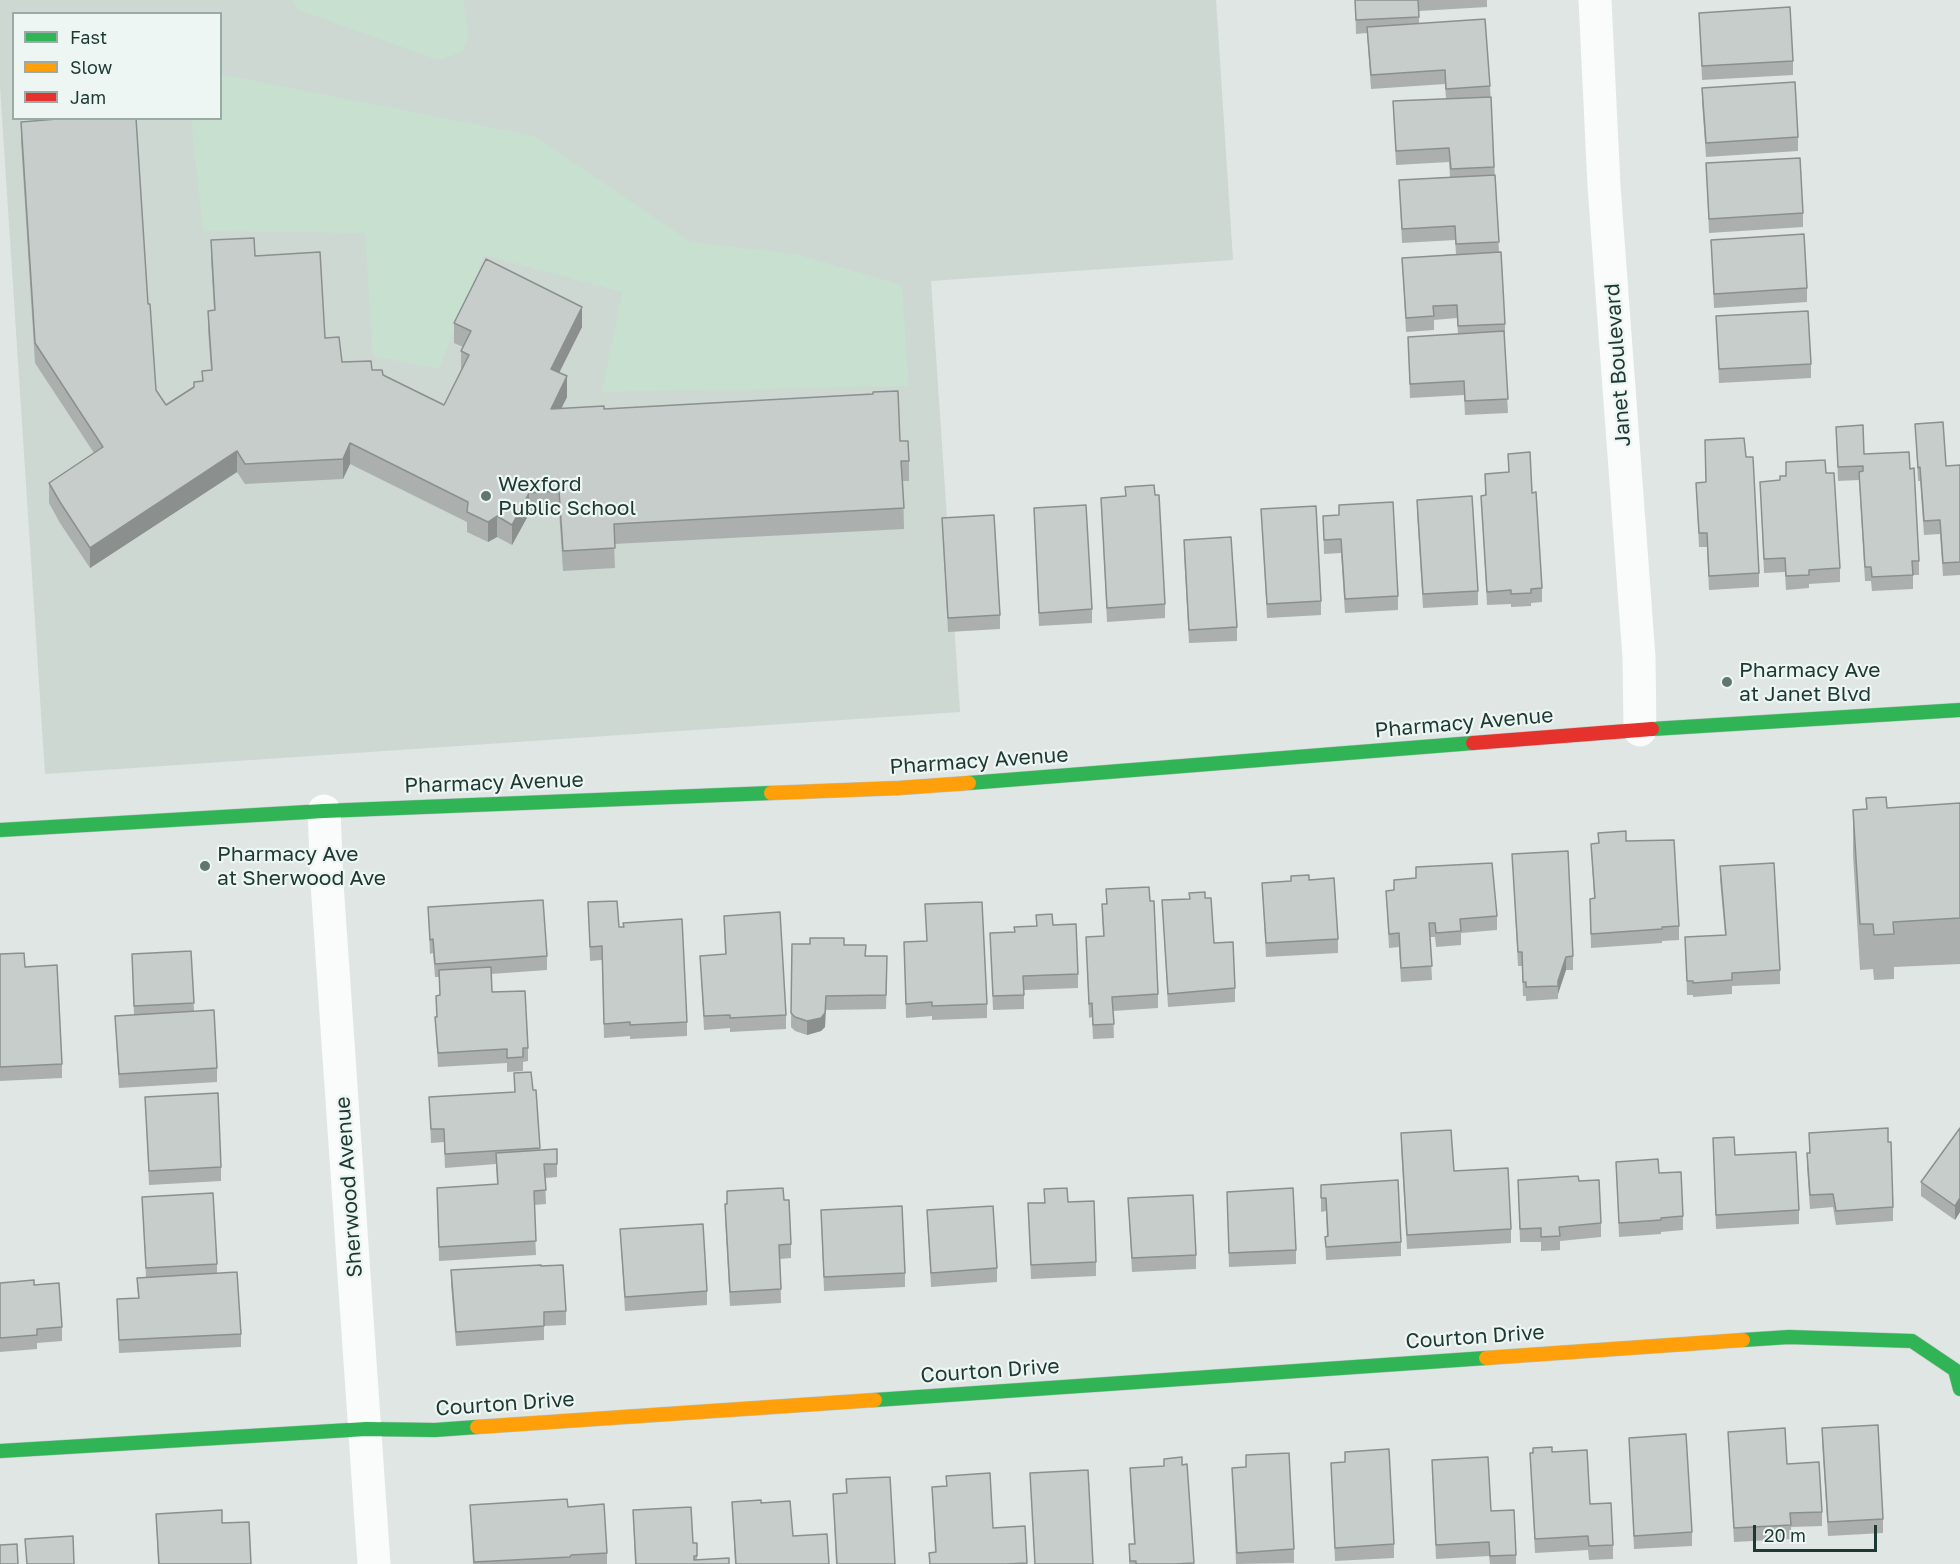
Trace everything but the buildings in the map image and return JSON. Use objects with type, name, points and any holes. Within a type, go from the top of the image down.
[{"type":"street","name":"Janet Boulevard","points":[[1595,0],[1604,186],[1639,657],[1640,730]]},
{"type":"street","name":"Pharmacy Avenue","points":[[0,830],[324,811],[899,788],[1640,730],[1960,710]]},
{"type":"street","name":"Sherwood Avenue","points":[[324,811],[374,1564]]},
{"type":"street","name":"Courton Drive","points":[[0,1451],[366,1430],[459,1428],[1789,1336],[1912,1341],[1955,1370],[1960,1389]]},
{"type":"shaded area","name":"Wexford Public School","points":[[0,0],[1216,0],[1233,260],[931,281],[960,712],[45,774],[0,87]]},
{"type":"green space","points":[[292,0],[463,0],[469,33],[463,52],[438,60],[299,10]]},
{"type":"green space","points":[[222,74],[534,136],[691,242],[796,254],[902,285],[909,386],[602,392],[622,292],[484,255],[439,369],[373,356],[365,233],[203,231],[191,120],[222,120]]},
{"type":"traffic: fast","points":[[1652,729],[1960,710]]},
{"type":"traffic: fast","points":[[969,783],[1473,743]]},
{"type":"traffic: fast","points":[[0,830],[324,811],[771,793]]},
{"type":"traffic: fast","points":[[1743,1340],[1789,1337],[1912,1341],[1955,1370],[1960,1389]]},
{"type":"traffic: fast","points":[[875,1400],[1486,1358]]},
{"type":"traffic: fast","points":[[0,1451],[366,1429],[435,1430],[477,1427]]},
{"type":"traffic: slow","points":[[771,793],[969,783]]},
{"type":"traffic: slow","points":[[1486,1358],[1743,1340]]},
{"type":"traffic: slow","points":[[477,1427],[875,1400]]},
{"type":"traffic: jam","points":[[1473,743],[1652,729]]},
{"type":"place","name":"Wexford Public School","points":[[486,496]]},
{"type":"place","name":"Pharmacy Ave at Janet Blvd","points":[[1727,682]]},
{"type":"place","name":"Pharmacy Ave at Sherwood Ave","points":[[205,866]]}]
